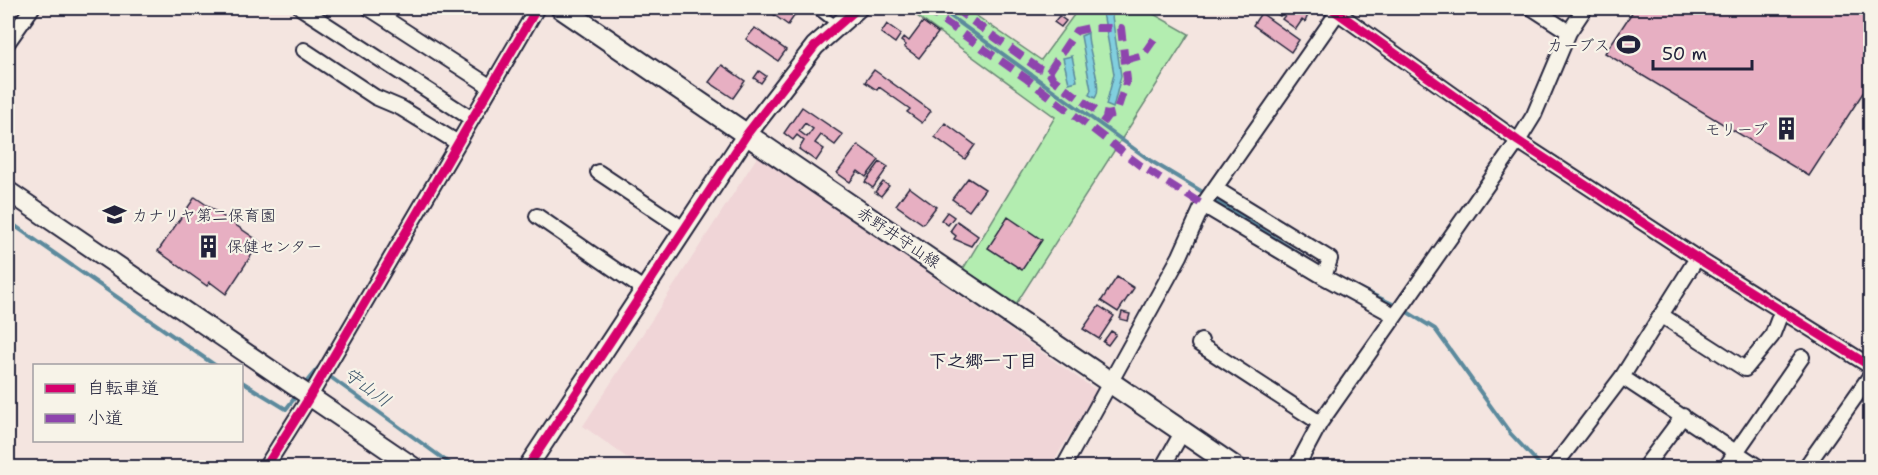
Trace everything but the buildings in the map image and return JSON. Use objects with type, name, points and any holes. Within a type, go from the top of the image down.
[{"type":"main road","name":"赤野井守山線","points":[[561,8],[1236,468]]},
{"type":"street","points":[[8,42],[32,8]]},
{"type":"street","points":[[301,8],[472,119]]},
{"type":"street","points":[[369,8],[491,87]]},
{"type":"street","points":[[265,468],[309,398],[537,8]]},
{"type":"street","points":[[527,468],[646,291],[747,134],[798,65],[815,46],[858,8]]},
{"type":"street","points":[[1532,8],[1569,32]]},
{"type":"street","points":[[1296,468],[1320,423],[1518,141],[1534,115],[1569,32],[1585,8]]},
{"type":"street","points":[[1063,468],[1180,256],[1203,205],[1216,189],[1334,10],[1518,141],[1697,258],[1870,366]]},
{"type":"street","points":[[304,50],[375,97],[401,108],[458,143]]},
{"type":"street","points":[[598,172],[685,230]]},
{"type":"street","points":[[1216,189],[1330,259],[1324,277]]},
{"type":"street","points":[[8,191],[415,468]]},
{"type":"street","points":[[1203,205],[1324,277],[1394,315]]},
{"type":"street","points":[[537,216],[646,291]]},
{"type":"street","points":[[1273,246],[1281,230]]},
{"type":"street","points":[[1553,468],[1622,377],[1697,258]]},
{"type":"street","points":[[1661,315],[1745,369],[1772,336],[1782,310]]},
{"type":"street","points":[[1201,340],[1199,344],[1320,423]]},
{"type":"street","points":[[1725,468],[1802,357]]},
{"type":"street","points":[[1805,468],[1870,376]]},
{"type":"street","points":[[1622,377],[1737,450],[1760,468]]},
{"type":"street","points":[[1644,468],[1683,416]]},
{"type":"street","points":[[1162,468],[1183,431]]},
{"type":"lane","points":[[819,8],[818,10],[838,26]]},
{"type":"shaded area","points":[[759,154],[1097,391],[1050,467],[640,467],[583,426]]},
{"type":"green space","points":[[906,8],[965,8],[1041,60],[1079,8],[1143,8],[1189,34],[1016,304],[963,269],[1055,117]]},
{"type":"water","points":[[1099,8],[1108,8],[1112,16],[1121,76],[1113,108],[1106,105],[1114,74],[1104,18]]},
{"type":"water","points":[[1088,33],[1098,86],[1095,98],[1089,95],[1091,90],[1081,36]]},
{"type":"water","points":[[1072,56],[1077,81],[1069,83],[1063,58]]},
{"type":"waterway","points":[[939,8],[1151,161],[1206,194]]},
{"type":"waterway","points":[[1212,198],[1312,262]]},
{"type":"waterway","name":"守山川","points":[[8,221],[213,364]]},
{"type":"waterway","points":[[1352,285],[1397,306]]},
{"type":"waterway","points":[[1404,310],[1435,329],[1510,433],[1543,468]]},
{"type":"waterway","name":"守山川","points":[[303,386],[318,368],[456,468]]},
{"type":"waterway","name":"守山川","points":[[243,383],[286,409],[297,395]]},
{"type":"marked path","points":[[925,8],[1027,79],[1141,166],[1203,205]]},
{"type":"marked path","points":[[954,8],[1038,68],[1049,72],[1053,79],[1099,113],[1108,115],[1095,133]]},
{"type":"marked path","points":[[1049,72],[1076,31],[1089,28],[1121,28],[1127,80],[1116,113],[1108,115]]},
{"type":"marked path","points":[[1125,60],[1143,55],[1157,35]]},
{"type":"cycle path","points":[[265,468],[309,398],[537,8]]},
{"type":"cycle path","points":[[527,468],[747,134],[815,46],[858,8]]},
{"type":"cycle path","points":[[1331,8],[1518,141],[1697,258],[1870,366]]},
{"type":"place","name":"カーブス","points":[[1628,45]]},
{"type":"place","name":"モリーブ","points":[[1786,129]]},
{"type":"place","name":"カナリヤ第二保育園","points":[[114,215]]},
{"type":"place","name":"保健センター","points":[[209,246]]},
{"type":"district","name":"下之郷一丁目","points":[[983,361]]}]
